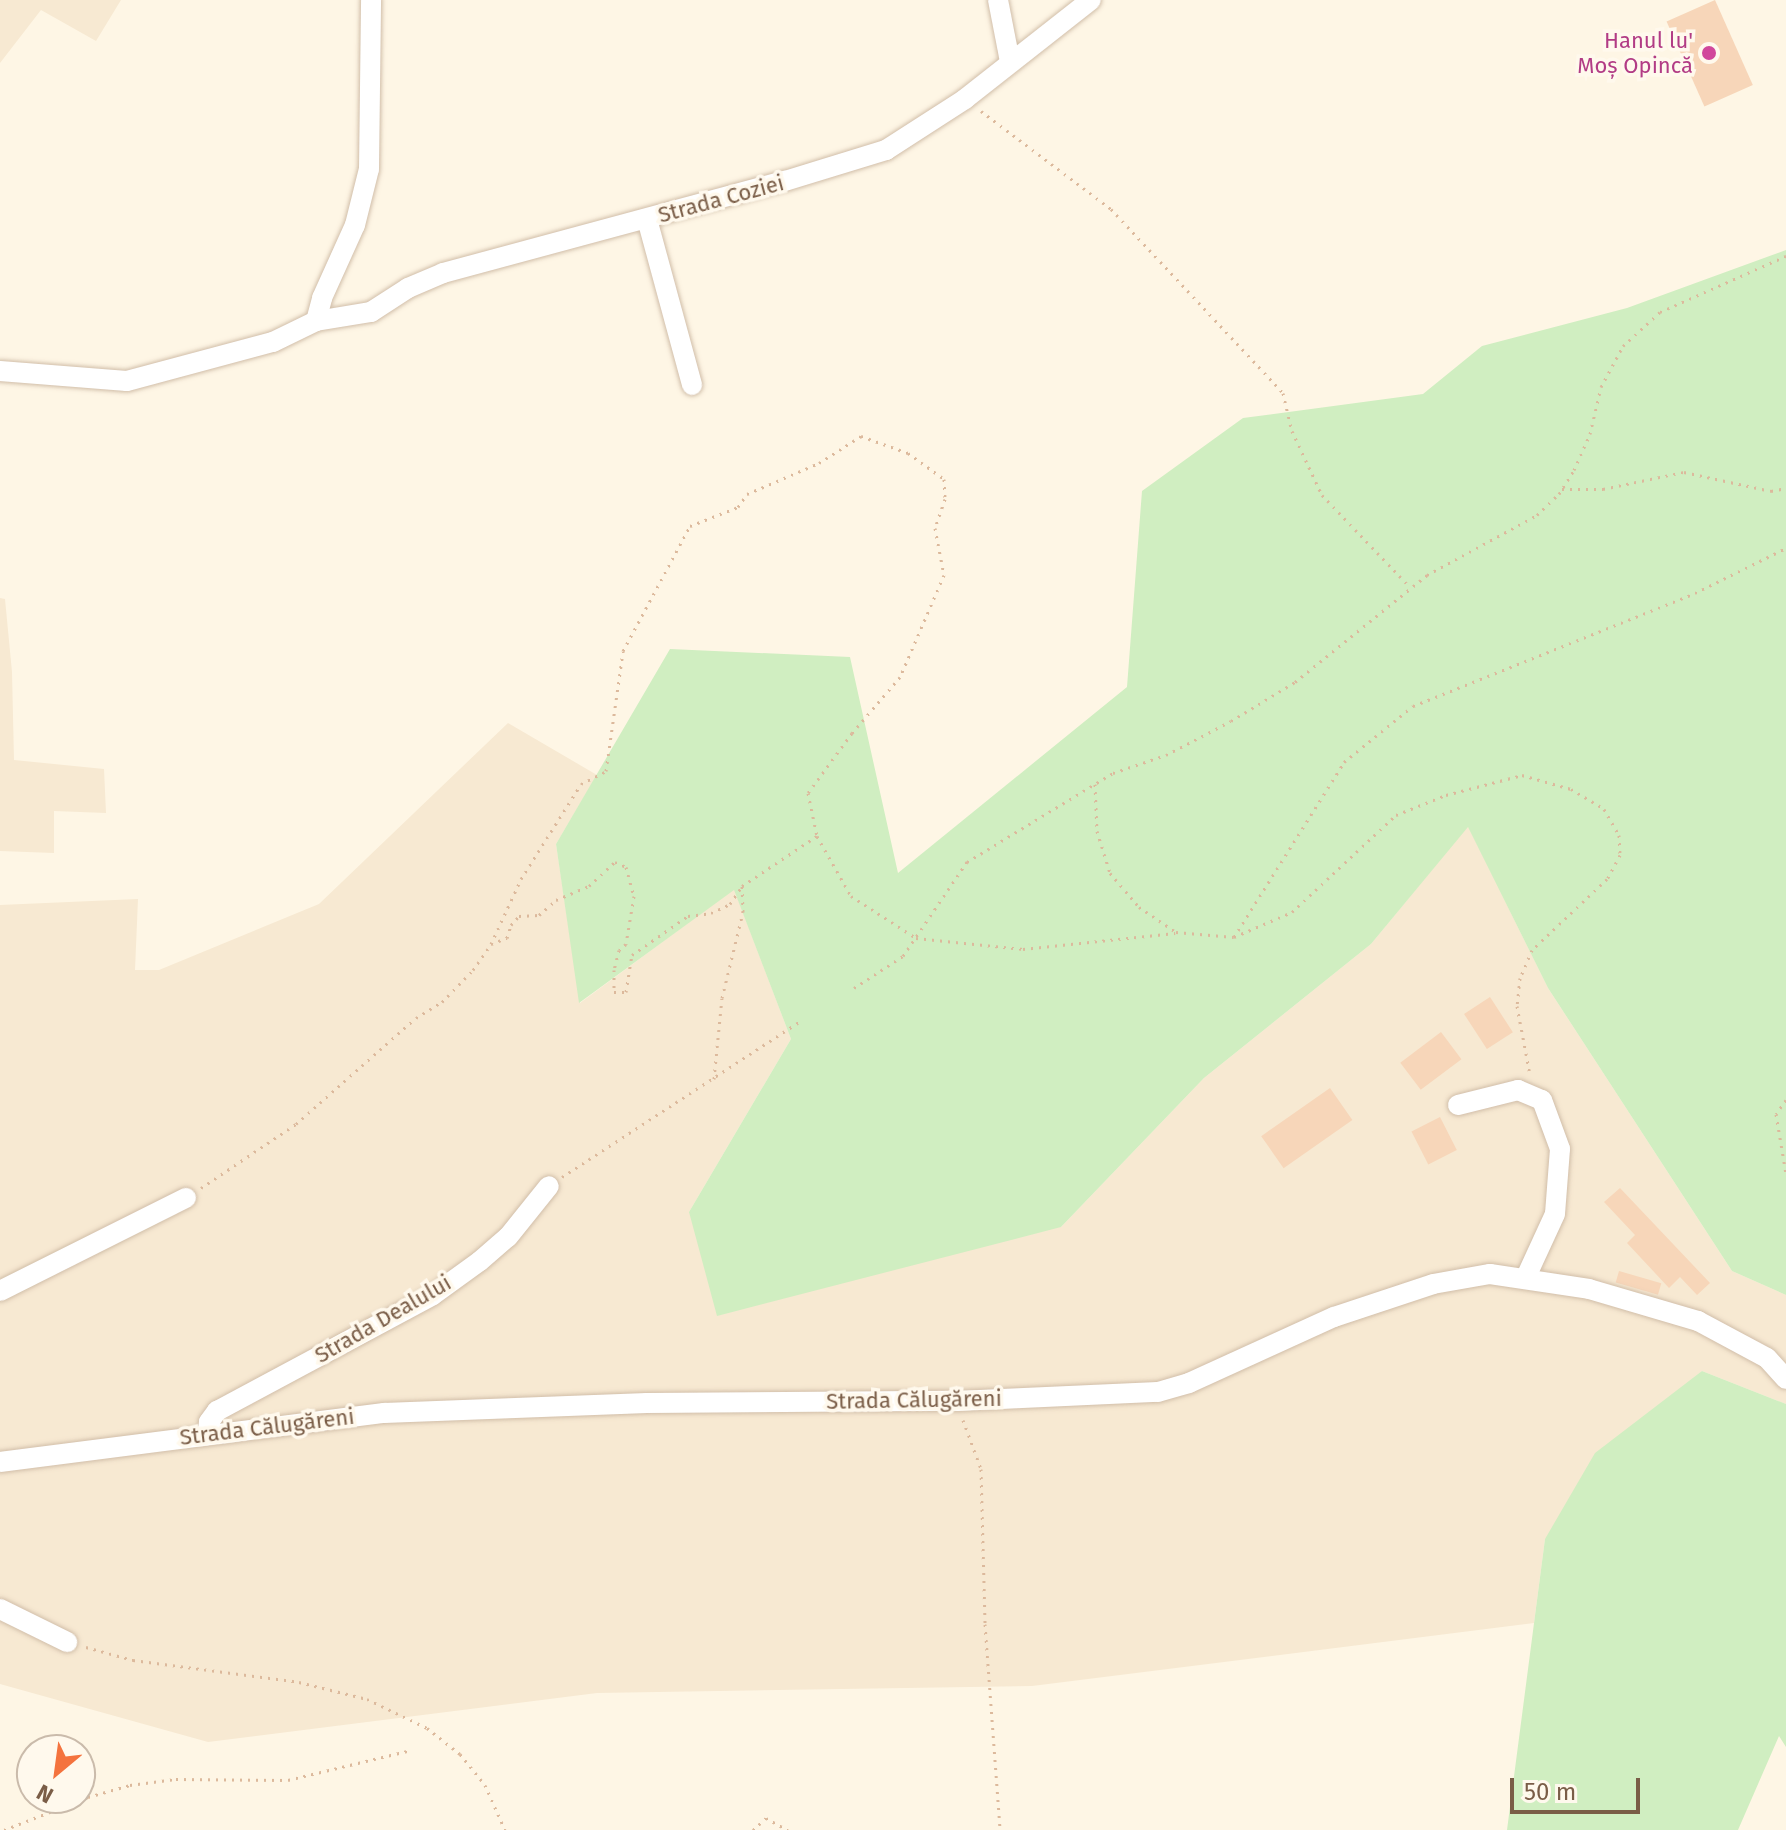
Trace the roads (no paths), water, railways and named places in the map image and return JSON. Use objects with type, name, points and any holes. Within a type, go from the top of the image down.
[{"type":"street","points":[[316,321],[322,298],[355,225],[369,169],[371,0]]},
{"type":"street","points":[[998,0],[1010,62]]},
{"type":"street","name":"Strada Coziei","points":[[0,371],[127,381],[273,342],[316,321],[371,312],[408,288],[443,273],[647,219],[886,150],[965,99],[1069,8],[1091,0]]},
{"type":"street","points":[[647,219],[692,385]]},
{"type":"street","points":[[1458,1105],[1518,1090],[1542,1100],[1560,1149],[1555,1214],[1526,1277]]},
{"type":"street","name":"Strada Dealului","points":[[208,1433],[209,1422],[217,1411],[433,1295],[480,1261],[508,1237],[549,1186]]},
{"type":"street","points":[[0,1291],[186,1198]]},
{"type":"street","name":"Strada Călugăreni","points":[[0,1462],[24,1462],[208,1433],[384,1413],[498,1407],[957,1401],[1158,1392],[1189,1383],[1334,1317],[1433,1284],[1490,1274],[1526,1277],[1589,1289],[1698,1321],[1767,1358],[1786,1379]]},
{"type":"street","points":[[0,1609],[67,1642]]},
{"type":"place","name":"Hanul lu' Moș Opincă","points":[[1709,53]]}]
